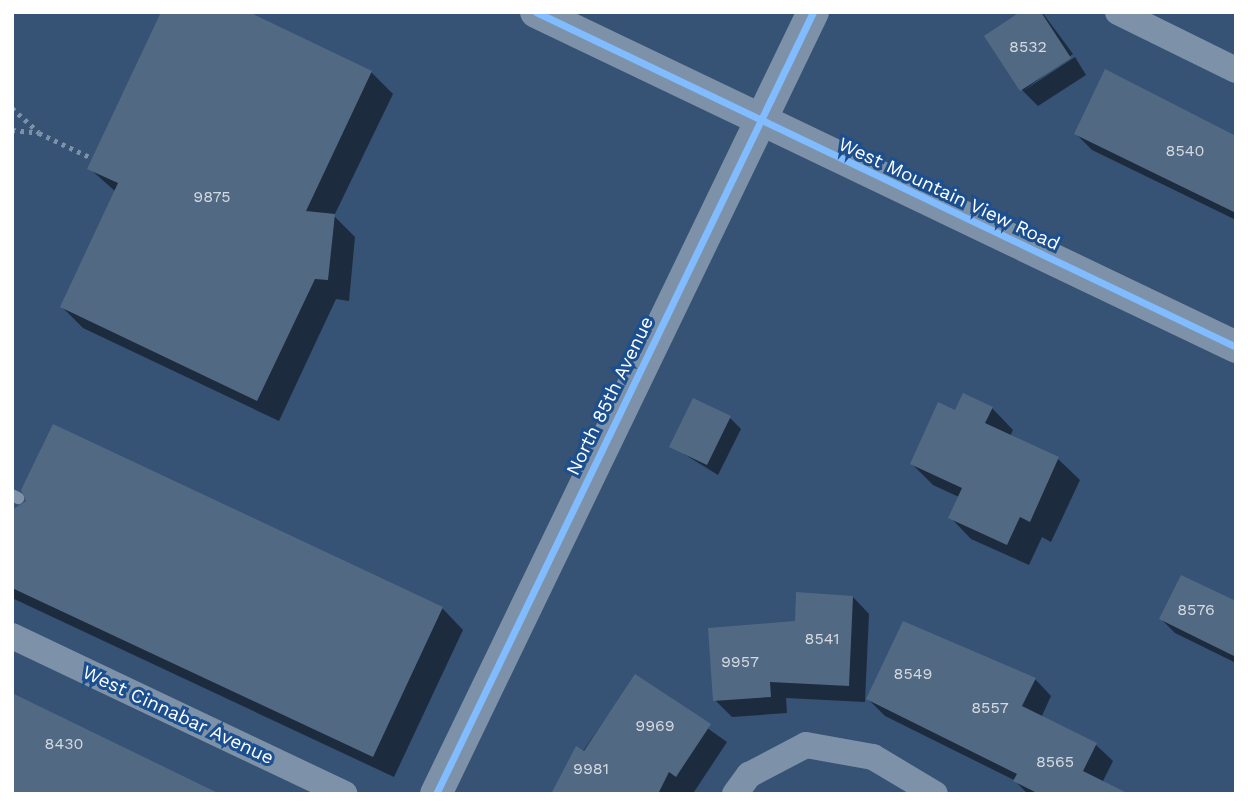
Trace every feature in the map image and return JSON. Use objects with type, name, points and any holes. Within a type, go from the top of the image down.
[{"type":"street","name":"West Mountain View Road","points":[[536,12],[759,122],[1236,347]]},
{"type":"street","name":"North 85th Avenue","points":[[436,794],[813,12]]},
{"type":"street","points":[[1118,12],[1236,70]]},
{"type":"street","name":"West Cinnabar Avenue","points":[[12,636],[344,794]]},
{"type":"street","points":[[735,794],[750,775],[806,745],[873,757],[935,794]]},
{"type":"path","points":[[12,108],[39,133],[92,158]]},
{"type":"path","points":[[12,131],[39,133]]},
{"type":"building","points":[[161,12],[249,12],[372,71],[306,211],[335,214],[328,280],[315,279],[257,401],[60,307],[118,183],[87,169]]},
{"type":"building","points":[[1020,12],[1041,12],[1071,58],[1020,91],[984,36]]},
{"type":"building","points":[[1105,69],[1236,136],[1236,213],[1074,134]]},
{"type":"building","points":[[963,393],[993,407],[985,423],[1059,457],[1030,522],[1020,517],[1007,545],[948,518],[962,488],[910,464],[938,402],[955,410]]},
{"type":"building","points":[[693,398],[731,416],[707,465],[669,447]]},
{"type":"building","points":[[53,424],[443,607],[373,757],[12,588],[12,510],[26,501],[21,490]]},
{"type":"building","points":[[1181,575],[1236,601],[1236,657],[1159,619]]},
{"type":"building","points":[[796,592],[853,596],[849,686],[770,682],[771,697],[713,701],[708,628],[795,621]]},
{"type":"building","points":[[903,621],[1036,678],[1022,706],[1097,743],[1083,771],[1129,794],[1039,794],[1013,781],[1017,774],[866,699]]},
{"type":"building","points":[[635,674],[711,724],[676,777],[669,772],[658,794],[551,794],[576,746],[584,751]]},
{"type":"building","points":[[12,693],[220,794],[12,794]]},
{"type":"cycle path","points":[[536,12],[1236,347]]},
{"type":"cycle path","points":[[436,794],[813,12]]}]
